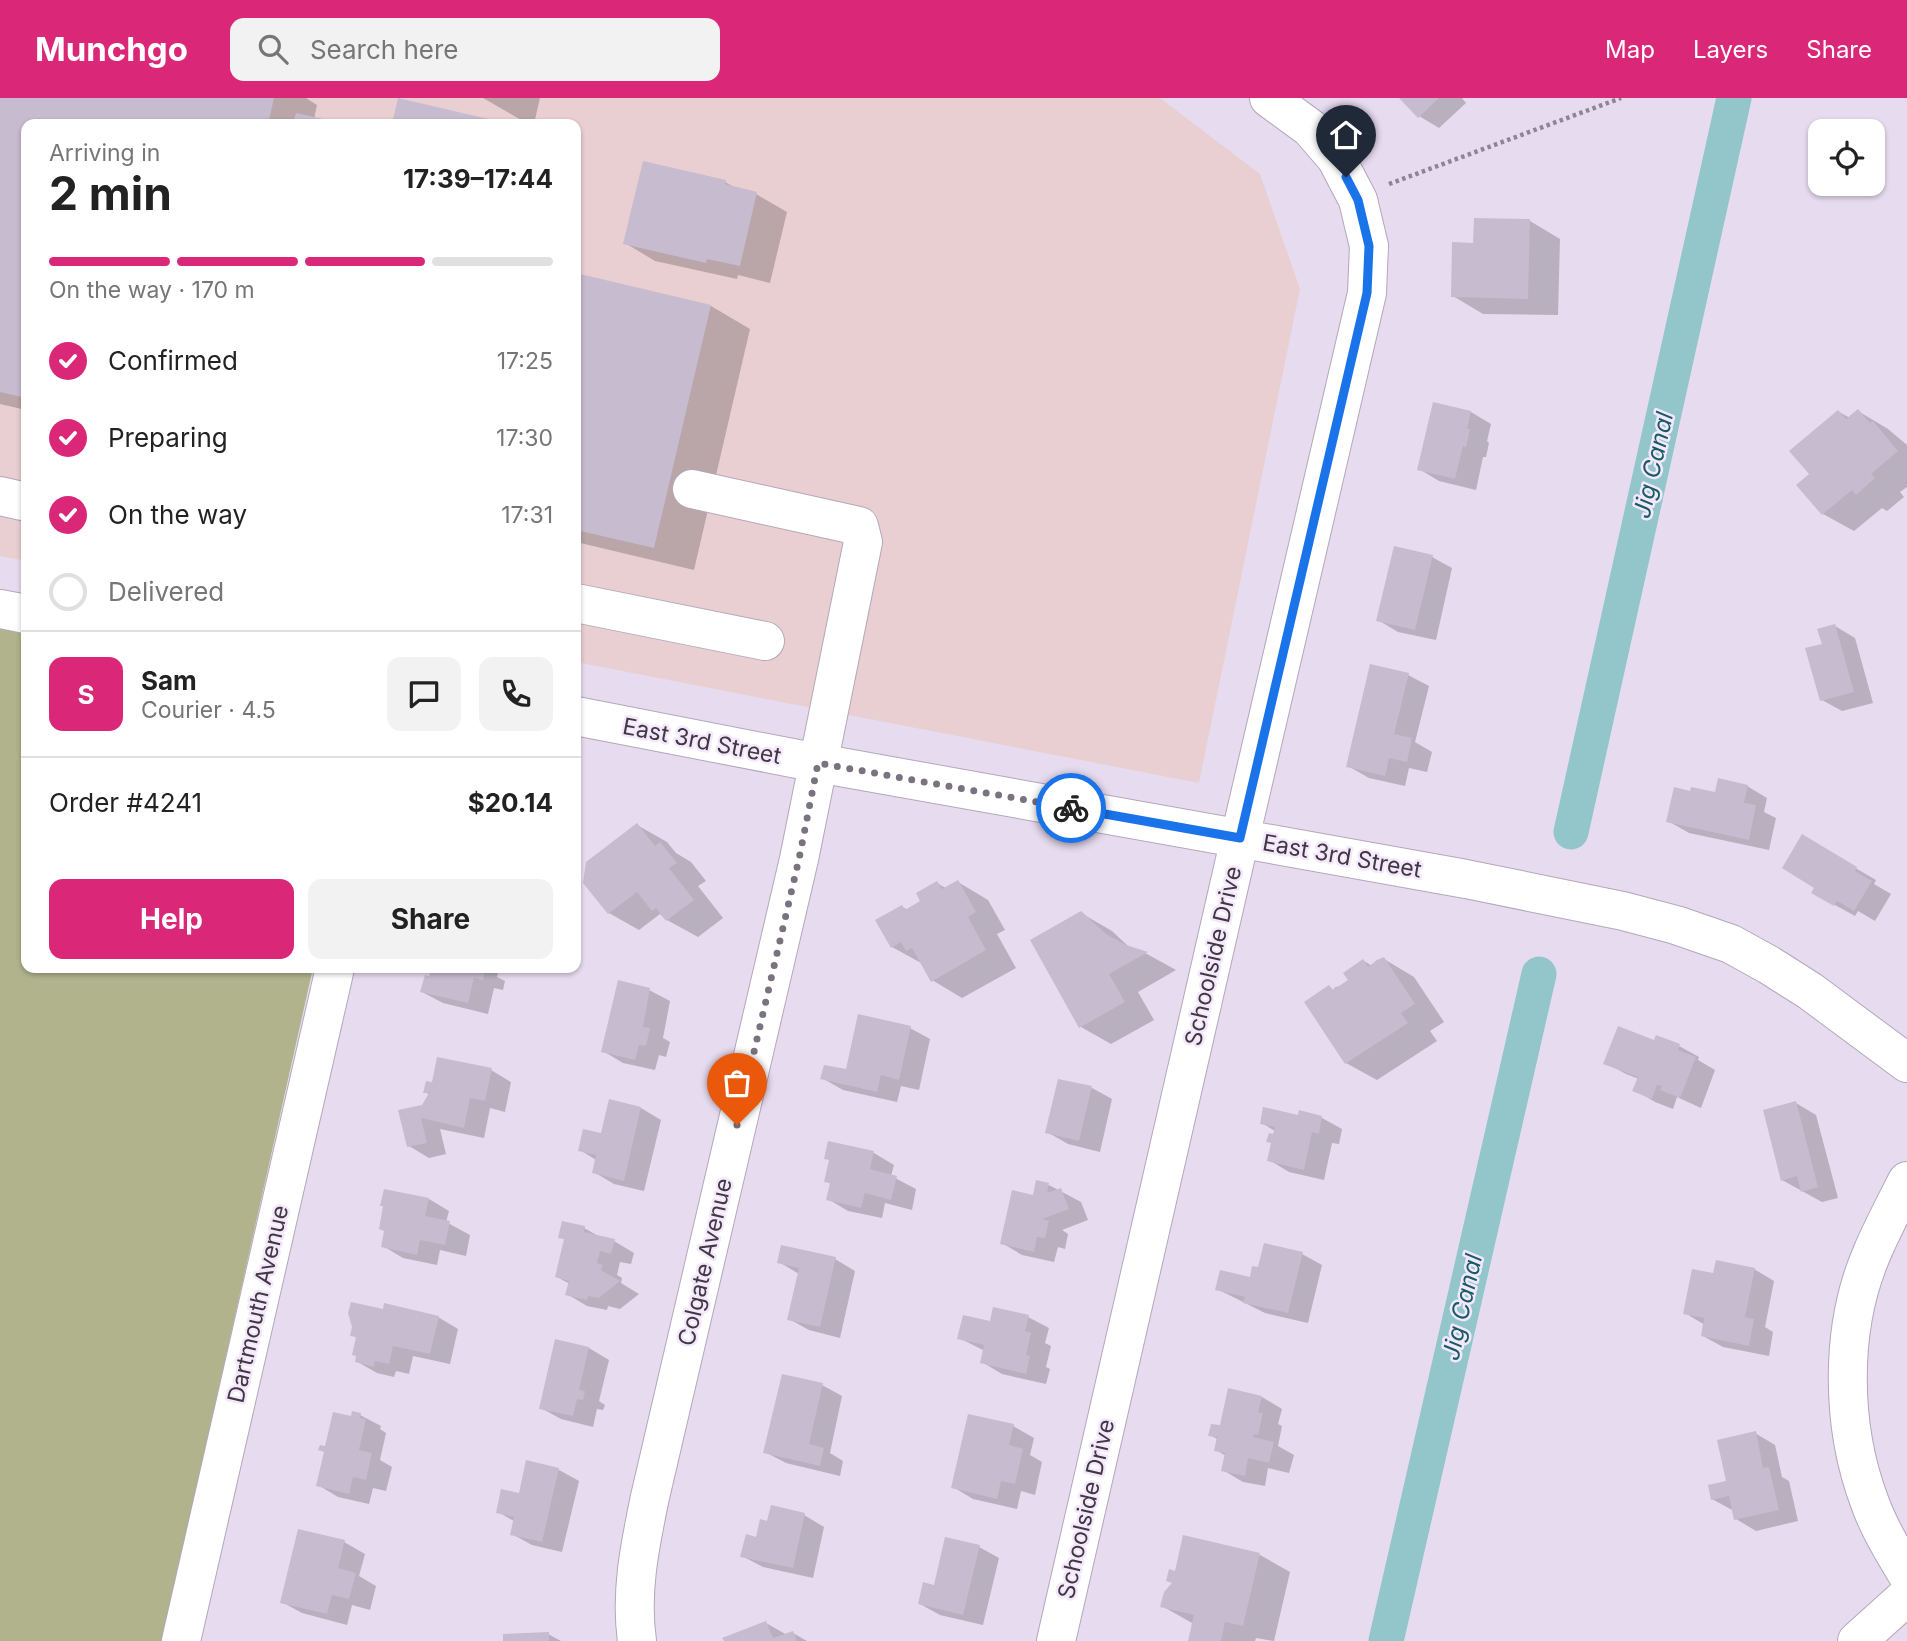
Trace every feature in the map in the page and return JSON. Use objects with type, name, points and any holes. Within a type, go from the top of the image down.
[{"type":"street","name":"Schoolside Drive","points":[[1056,1641],[1367,293],[1369,246],[1356,196],[1336,158],[1310,128],[1269,98]]},
{"type":"street","name":"Colgate Avenue","points":[[637,1641],[634,1620],[636,1569],[650,1497],[799,859],[863,542],[859,526],[692,489]]},
{"type":"street","points":[[581,604],[765,641]]},
{"type":"street","points":[[0,609],[21,613]]},
{"type":"street","name":"East 3rd Street","points":[[581,717],[818,763],[1466,879],[1623,911],[1731,944],[1810,991],[1907,1063]]},
{"type":"street","name":"Dartmouth Avenue","points":[[181,1641],[334,973]]},
{"type":"street","points":[[1907,1181],[1867,1267],[1850,1335],[1848,1370],[1850,1416],[1857,1461],[1887,1541],[1907,1574]]},
{"type":"street","points":[[1857,1641],[1907,1596]]},
{"type":"path","points":[[1356,196],[1621,98]]},
{"type":"shaded area","points":[[0,98],[1160,98],[1260,174],[1300,289],[1199,783],[581,663],[581,119],[21,119],[21,560],[0,556]]},
{"type":"green space","points":[[0,611],[21,615],[21,973],[312,973],[162,1641],[0,1641]]},
{"type":"building","points":[[0,98],[274,98],[269,119],[21,119],[21,397],[0,392]]},
{"type":"building","points":[[398,98],[488,119],[393,119]]},
{"type":"building","points":[[1399,98],[1439,98],[1418,118]]},
{"type":"building","points":[[296,113],[323,119],[294,119]]},
{"type":"building","points":[[643,161],[726,180],[725,184],[757,192],[740,266],[707,259],[706,263],[623,244]]},
{"type":"building","points":[[1474,218],[1530,219],[1528,299],[1451,297],[1452,242],[1473,243]]},
{"type":"building","points":[[581,274],[711,305],[654,548],[581,531]]},
{"type":"building","points":[[1433,402],[1471,411],[1466,447],[1463,446],[1455,479],[1417,470]]},
{"type":"building","points":[[1858,409],[1870,423],[1873,421],[1898,451],[1871,474],[1875,478],[1856,495],[1852,490],[1822,515],[1796,485],[1809,474],[1789,451],[1838,410],[1846,419]]},
{"type":"building","points":[[1394,546],[1433,555],[1415,630],[1376,621]]},
{"type":"building","points":[[1835,624],[1854,692],[1820,701],[1805,648],[1822,644],[1817,629]]},
{"type":"building","points":[[1370,664],[1409,673],[1394,734],[1412,738],[1407,762],[1389,758],[1385,776],[1346,767]]},
{"type":"building","points":[[1718,778],[1748,785],[1744,803],[1756,805],[1749,840],[1666,822],[1674,787],[1715,792]]},
{"type":"building","points":[[637,823],[655,846],[660,842],[677,863],[669,868],[694,900],[666,921],[656,908],[652,911],[637,892],[608,914],[583,883],[586,862]]},
{"type":"building","points":[[1802,834],[1857,867],[1855,871],[1872,881],[1854,911],[1837,901],[1834,906],[1811,893],[1814,888],[1782,868]]},
{"type":"building","points":[[958,880],[976,912],[968,917],[986,950],[931,982],[912,948],[906,951],[901,942],[891,948],[875,920],[902,905],[905,910],[920,901],[916,893],[937,881],[942,889]]},
{"type":"building","points":[[1081,911],[1106,934],[1126,945],[1148,952],[1109,974],[1125,1002],[1079,1028],[1030,940]]},
{"type":"building","points":[[1384,957],[1415,1004],[1401,1013],[1408,1023],[1345,1064],[1304,1002],[1329,985],[1333,990],[1348,980],[1343,973],[1363,959],[1368,967]]},
{"type":"building","points":[[430,973],[484,973],[483,980],[474,978],[468,1003],[420,992],[425,975],[429,976]]},
{"type":"building","points":[[618,980],[650,988],[643,1027],[650,1028],[646,1046],[639,1045],[635,1060],[601,1052]]},
{"type":"building","points":[[858,1014],[911,1026],[899,1080],[881,1075],[877,1092],[820,1079],[824,1065],[846,1069]]},
{"type":"building","points":[[1618,1026],[1654,1040],[1656,1035],[1680,1044],[1678,1050],[1696,1057],[1680,1098],[1660,1090],[1662,1086],[1657,1085],[1652,1099],[1632,1091],[1638,1077],[1603,1064]]},
{"type":"building","points":[[437,1057],[492,1068],[485,1101],[470,1098],[464,1128],[421,1118],[427,1143],[407,1147],[398,1110],[422,1105],[429,1093],[423,1093],[426,1081],[432,1082]]},
{"type":"building","points":[[1058,1079],[1092,1086],[1079,1141],[1045,1133]]},
{"type":"building","points":[[609,1099],[641,1107],[624,1181],[592,1173],[596,1155],[578,1151],[583,1129],[601,1133]]},
{"type":"building","points":[[1796,1101],[1818,1187],[1801,1192],[1797,1176],[1781,1181],[1763,1110]]},
{"type":"building","points":[[1263,1107],[1298,1115],[1299,1110],[1322,1116],[1319,1134],[1312,1132],[1304,1170],[1267,1161],[1271,1143],[1266,1142],[1275,1127],[1260,1124]]},
{"type":"building","points":[[828,1141],[874,1151],[870,1169],[897,1176],[891,1200],[865,1193],[861,1208],[826,1200],[830,1183],[824,1182],[829,1160],[824,1159]]},
{"type":"building","points":[[1036,1180],[1049,1183],[1047,1193],[1061,1188],[1069,1209],[1042,1219],[1049,1221],[1045,1238],[1037,1237],[1034,1252],[1000,1244],[1012,1190],[1033,1195]]},
{"type":"building","points":[[384,1189],[429,1198],[425,1216],[450,1221],[445,1245],[420,1240],[417,1255],[381,1247],[384,1231],[379,1229],[383,1206],[380,1206]]},
{"type":"building","points":[[562,1221],[585,1226],[584,1232],[615,1239],[611,1254],[600,1251],[597,1263],[603,1265],[601,1270],[620,1281],[599,1298],[588,1296],[587,1300],[565,1295],[569,1281],[555,1277],[564,1239],[558,1238]]},
{"type":"building","points":[[1264,1243],[1303,1252],[1288,1313],[1243,1303],[1245,1297],[1215,1290],[1220,1270],[1250,1277],[1252,1266],[1258,1267]]},
{"type":"building","points":[[781,1245],[836,1257],[820,1327],[787,1320],[799,1268],[777,1263]]},
{"type":"building","points":[[1716,1260],[1755,1268],[1745,1317],[1754,1319],[1749,1346],[1701,1336],[1704,1318],[1683,1314],[1692,1269],[1713,1273]]},
{"type":"building","points":[[351,1302],[383,1309],[384,1303],[439,1316],[430,1354],[393,1346],[389,1364],[375,1361],[374,1367],[355,1362],[356,1356],[352,1355],[356,1337],[350,1336],[352,1327],[348,1313]]},
{"type":"building","points":[[993,1307],[1029,1315],[1025,1331],[1031,1333],[1026,1355],[1030,1356],[1026,1374],[980,1363],[984,1345],[957,1339],[963,1315],[990,1321]]},
{"type":"building","points":[[555,1339],[589,1347],[579,1390],[585,1391],[583,1400],[577,1399],[573,1416],[539,1409]]},
{"type":"building","points":[[782,1374],[823,1383],[809,1444],[824,1448],[820,1466],[763,1453]]},
{"type":"building","points":[[1228,1388],[1262,1396],[1258,1412],[1263,1413],[1258,1435],[1254,1434],[1253,1437],[1274,1442],[1269,1463],[1248,1458],[1245,1476],[1221,1471],[1225,1453],[1214,1451],[1217,1437],[1208,1436],[1211,1424],[1220,1425]]},
{"type":"building","points":[[352,1411],[361,1413],[360,1418],[366,1419],[359,1450],[372,1453],[366,1480],[353,1477],[349,1494],[316,1486],[324,1452],[318,1450],[320,1445],[325,1446],[333,1412],[351,1416]]},
{"type":"building","points":[[968,1414],[1014,1424],[1009,1445],[1023,1449],[1015,1484],[1001,1481],[997,1499],[951,1488]]},
{"type":"building","points":[[1756,1431],[1763,1468],[1769,1467],[1779,1510],[1734,1520],[1729,1496],[1711,1500],[1708,1485],[1726,1481],[1717,1440]]},
{"type":"building","points":[[526,1460],[559,1468],[542,1542],[510,1535],[514,1517],[496,1513],[501,1489],[519,1493]]},
{"type":"building","points":[[771,1505],[805,1513],[793,1568],[740,1557],[746,1534],[756,1537],[760,1519],[767,1521]]},
{"type":"building","points":[[298,1529],[345,1540],[338,1568],[356,1573],[349,1599],[332,1595],[327,1614],[280,1603]]},
{"type":"building","points":[[1183,1535],[1260,1553],[1243,1626],[1225,1622],[1221,1641],[1188,1641],[1194,1615],[1160,1607],[1164,1592],[1172,1583],[1166,1581],[1169,1569],[1175,1571]]},
{"type":"building","points":[[945,1537],[980,1545],[963,1615],[918,1604],[923,1582],[934,1585]]},
{"type":"building","points":[[766,1621],[773,1638],[793,1631],[797,1641],[724,1641],[722,1638]]},
{"type":"building","points":[[549,1632],[549,1641],[503,1641],[503,1634]]},
{"type":"waterway","name":"Jig Canal","points":[[1571,832],[1734,98]]},
{"type":"waterway","name":"Jig Canal","points":[[1386,1641],[1539,974]]},
{"type":"way so far","points":[[737,1125],[799,859],[818,763],[1071,808]]},
{"type":"route","points":[[1071,808],[1240,838],[1367,293],[1369,246],[1358,200],[1346,177]]}]
